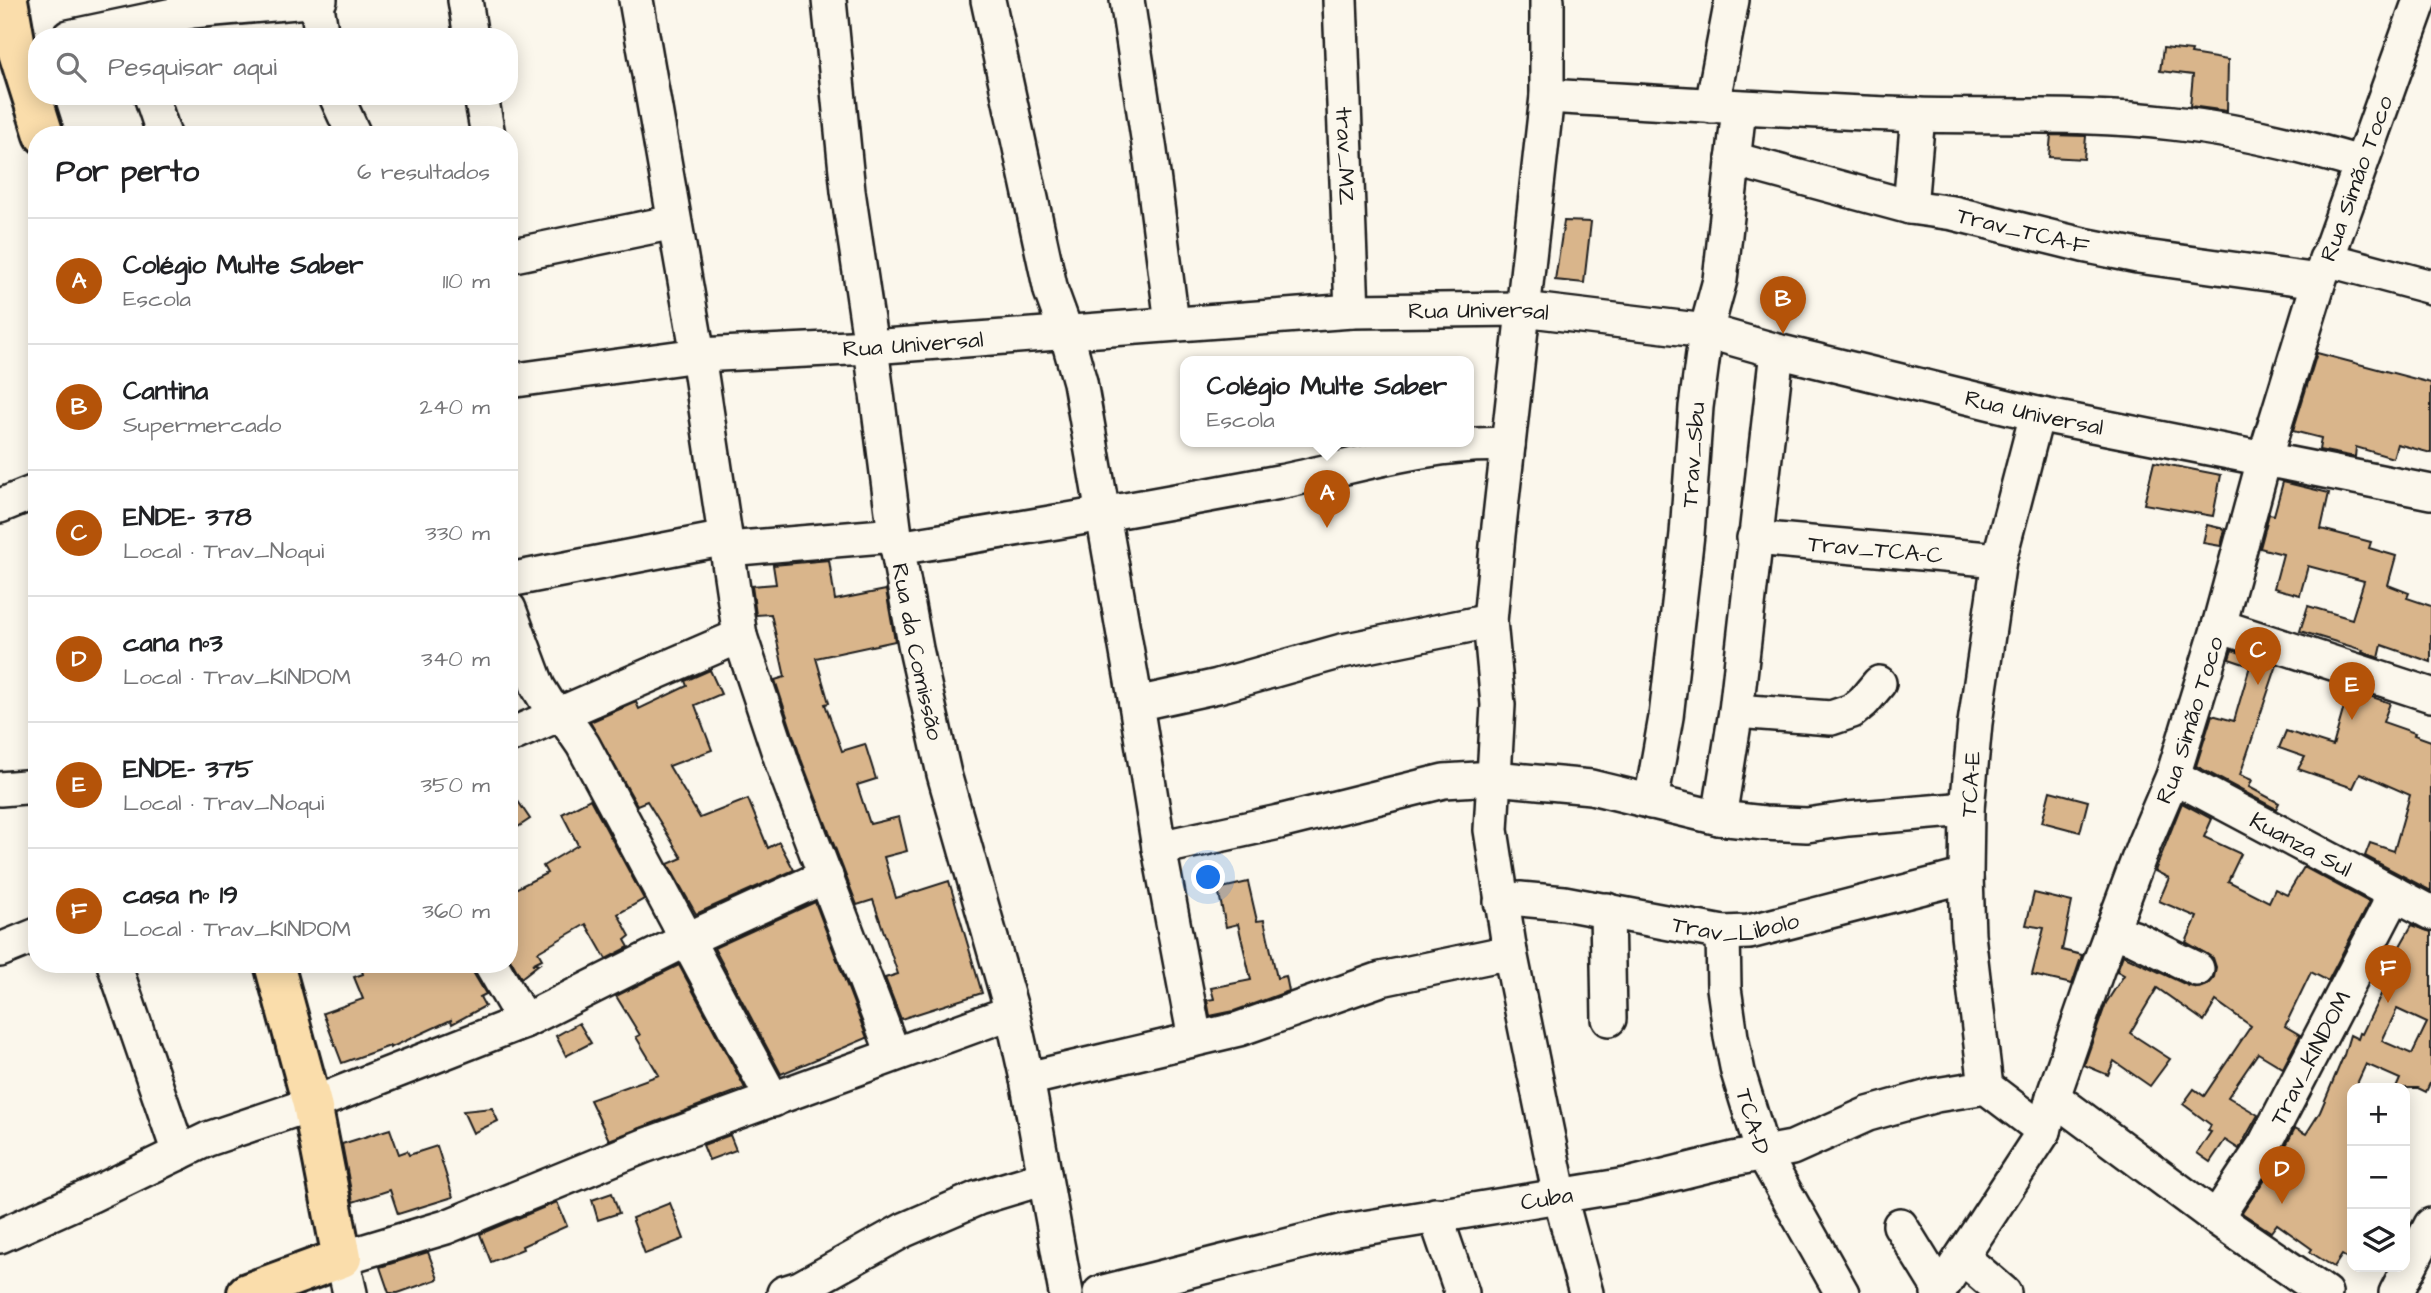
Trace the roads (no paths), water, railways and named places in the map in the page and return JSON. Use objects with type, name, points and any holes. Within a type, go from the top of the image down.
[{"type":"main road","points":[[8,0],[28,81]]},
{"type":"main road","points":[[35,105],[41,126]]},
{"type":"main road","points":[[247,1293],[346,1276],[312,1104],[276,973]]},
{"type":"street","points":[[136,28],[191,6],[317,0],[321,28]]},
{"type":"street","points":[[465,0],[470,28]]},
{"type":"street","points":[[636,0],[698,355],[740,636],[783,765],[893,1054]]},
{"type":"street","name":"Rua da Comissão","points":[[829,0],[848,191],[896,541],[944,774],[1012,1012],[1066,1293]]},
{"type":"street","points":[[988,0],[1051,291],[1080,382],[1158,848],[1195,1039]]},
{"type":"street","points":[[1127,0],[1172,323]]},
{"type":"street","name":"trav_MZ","points":[[1340,0],[1352,311]]},
{"type":"street","points":[[1547,0],[1547,96],[1490,621],[1498,705],[1491,830],[1510,952],[1560,1197],[1586,1293]]},
{"type":"street","name":"Trav_Sbu","points":[[1650,802],[1666,717],[1687,534],[1696,407],[1706,331],[1720,280],[1733,159],[1725,107],[1732,0]]},
{"type":"street","name":"Rua Simão Toco","points":[[1939,1292],[2044,1131],[2053,1097],[2111,931],[2173,776],[2220,626],[2263,460],[2323,270],[2418,5]]},
{"type":"street","points":[[1547,96],[1725,107],[1918,115],[2071,117],[2175,123],[2289,142],[2360,163]]},
{"type":"street","points":[[155,105],[160,126]]},
{"type":"street","points":[[340,105],[350,126]]},
{"type":"street","points":[[483,105],[486,126]]},
{"type":"street","points":[[1910,207],[1918,115]]},
{"type":"street","name":"Trav_TCA-F","points":[[1733,159],[1910,207],[1953,214],[2138,256],[2323,270],[2431,288]]},
{"type":"street","points":[[518,254],[674,222]]},
{"type":"street","name":"Rua Universal","points":[[518,381],[698,355],[871,347],[1352,311],[1523,309],[1706,331],[1777,351],[2037,414],[2431,492]]},
{"type":"street","points":[[1719,818],[1736,711],[1777,351]]},
{"type":"street","name":"TCA-E","points":[[1986,1087],[1968,935],[1967,809],[1975,723],[1999,560],[2037,414]]},
{"type":"street","points":[[1474,444],[1508,445]]},
{"type":"street","points":[[518,578],[726,543],[896,541],[1102,516],[1444,447]]},
{"type":"street","name":"Trav_TCA-C","points":[[1754,538],[1999,560]]},
{"type":"street","points":[[1136,704],[1218,686],[1342,651],[1490,621]]},
{"type":"street","points":[[2220,626],[2431,695]]},
{"type":"street","points":[[518,633],[538,687],[549,705],[561,712],[583,745],[773,1100]]},
{"type":"street","points":[[518,732],[740,636]]},
{"type":"street","points":[[1736,711],[1831,718],[1852,711],[1879,683]]},
{"type":"street","name":"Kuanza Sul","points":[[2173,776],[2431,913]]},
{"type":"street","points":[[1158,848],[1279,822],[1444,781],[1494,778],[1591,787],[1719,818],[1764,823],[1807,825],[1967,809]]},
{"type":"street","points":[[0,789],[28,787]]},
{"type":"street","points":[[0,1237],[208,1139],[312,1104],[524,1021],[688,939],[825,876]]},
{"type":"street","name":"Trav_Libolo","points":[[1501,902],[1520,899],[1607,910],[1723,933],[1749,932],[1966,876]]},
{"type":"street","name":"Trav_KINDOM","points":[[2216,1218],[2265,1144],[2395,894]]},
{"type":"street","points":[[1607,910],[1609,1019]]},
{"type":"street","points":[[2111,931],[2144,943],[2197,969]]},
{"type":"street","name":"TCA-D","points":[[1723,933],[1724,988],[1731,1037],[1738,1072],[1763,1153],[1842,1293]]},
{"type":"street","points":[[0,950],[28,939]]},
{"type":"street","points":[[1027,1079],[1239,1029],[1381,979],[1510,952]]},
{"type":"street","points":[[117,973],[179,1153]]},
{"type":"street","points":[[496,973],[524,1021]]},
{"type":"street","points":[[346,1276],[446,1227],[644,1146],[1012,1012]]},
{"type":"street","points":[[1986,1087],[2044,1131]]},
{"type":"street","name":"Cuba","points":[[1100,1293],[1165,1285],[1345,1231],[1632,1184],[1792,1148],[1868,1114],[1936,1095],[1986,1087]]},
{"type":"street","points":[[2053,1097],[2216,1218],[2282,1281],[2325,1293]]},
{"type":"street","points":[[784,1293],[800,1287],[904,1230],[978,1198],[1044,1178]]},
{"type":"street","points":[[1435,1215],[1462,1293]]},
{"type":"street","points":[[1900,1225],[1939,1292]]},
{"type":"street","points":[[2396,1293],[2431,1225]]},
{"type":"street","points":[[1962,1257],[2004,1293]]},
{"type":"place","name":"Cantina","points":[[1783,334]]},
{"type":"place","name":"Colégio Multe Saber","points":[[1327,528]]},
{"type":"place","name":"ENDE- 378","points":[[2258,685]]},
{"type":"place","name":"ENDE- 375","points":[[2352,720]]},
{"type":"place","name":"casa nº 19","points":[[2388,1003]]},
{"type":"place","name":"cana nº3","points":[[2282,1204]]}]
